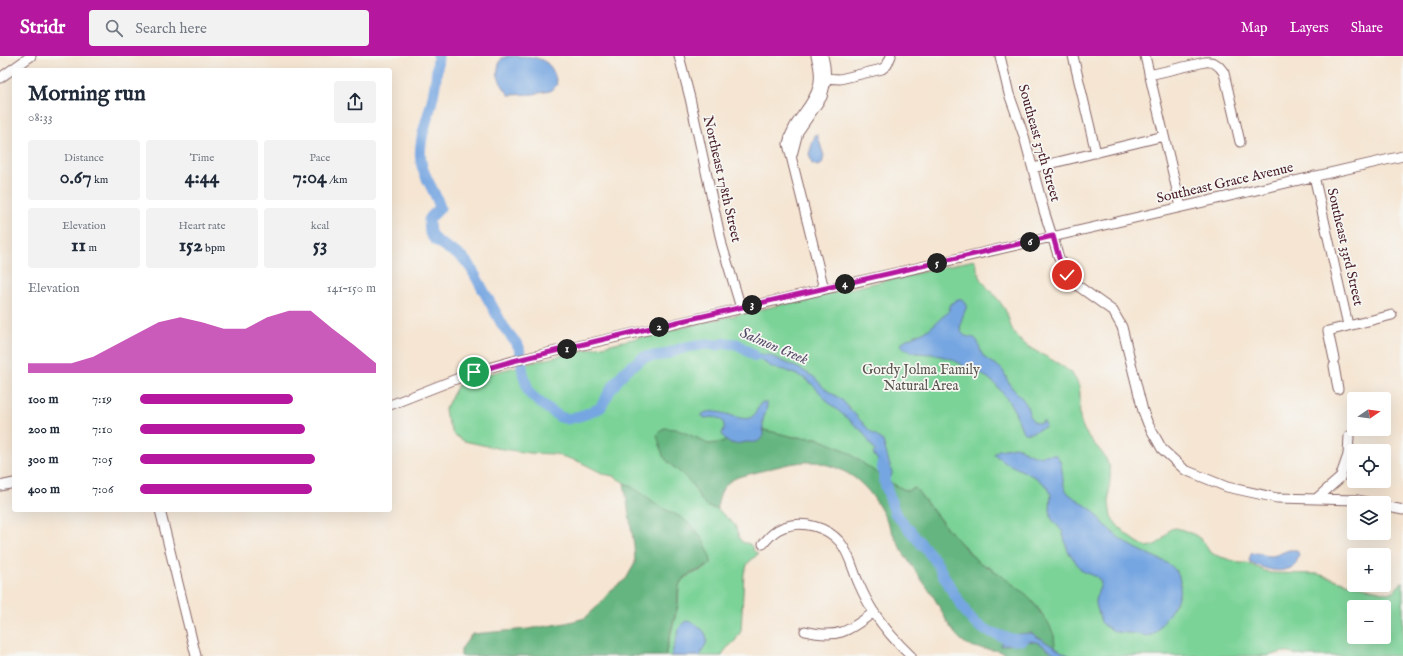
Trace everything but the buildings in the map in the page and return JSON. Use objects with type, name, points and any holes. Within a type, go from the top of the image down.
[{"type":"street","points":[[14,68],[31,56]]},
{"type":"street","name":"Northeast 178th Street","points":[[679,56],[690,98],[722,245],[741,308]]},
{"type":"street","points":[[816,56],[822,78]]},
{"type":"street","points":[[823,56],[822,97],[798,132],[792,157],[824,289]]},
{"type":"street","name":"Southeast 37th Street","points":[[1000,56],[1009,94],[1024,136],[1044,211],[1059,258],[1067,275],[1078,286],[1113,311],[1122,327],[1143,411],[1148,424],[1162,449],[1185,470],[1227,486],[1277,498],[1347,500]]},
{"type":"street","points":[[1073,56],[1096,153]]},
{"type":"street","points":[[1145,56],[1181,207]]},
{"type":"street","points":[[822,78],[840,79],[882,69],[890,59]]},
{"type":"street","points":[[1150,75],[1204,62],[1211,61],[1216,64],[1224,73],[1240,142]]},
{"type":"street","points":[[0,78],[12,69]]},
{"type":"street","points":[[1032,168],[1164,136]]},
{"type":"street","name":"Southeast Grace Avenue","points":[[392,404],[474,372],[513,361],[1403,156]]},
{"type":"street","name":"Southeast 33rd Street","points":[[1314,176],[1348,325]]},
{"type":"street","points":[[1338,389],[1328,331],[1392,315]]},
{"type":"street","points":[[1316,500],[1340,478],[1348,455],[1349,436]]},
{"type":"street","points":[[0,486],[12,483]]},
{"type":"street","points":[[1391,507],[1403,510]]},
{"type":"street","points":[[160,512],[196,656]]},
{"type":"street","points":[[763,544],[773,533],[784,527],[800,524],[814,526],[829,533],[840,542],[860,586],[874,612],[899,645],[911,656]]},
{"type":"street","points":[[805,631],[820,635],[839,633],[855,627],[874,612]]},
{"type":"green space","name":"Gordy Jolma Family Natural Area","points":[[974,260],[982,280],[1002,304],[1018,338],[1025,344],[1060,365],[1075,378],[1080,391],[1080,415],[1082,425],[1087,435],[1103,454],[1109,465],[1110,513],[1122,530],[1137,542],[1147,547],[1158,543],[1170,529],[1176,528],[1195,535],[1202,540],[1209,551],[1215,555],[1240,563],[1247,563],[1270,573],[1318,574],[1347,583],[1347,592],[1387,593],[1394,591],[1403,581],[1403,656],[1305,656],[1283,652],[1267,656],[1056,656],[1054,640],[1049,627],[1043,615],[1035,605],[1016,587],[992,569],[976,560],[947,528],[915,488],[907,491],[889,482],[855,458],[817,438],[794,437],[760,429],[749,430],[719,443],[707,444],[687,434],[670,464],[692,484],[701,500],[708,507],[717,509],[735,525],[739,538],[742,542],[750,544],[754,551],[758,554],[748,563],[744,573],[741,631],[735,641],[726,649],[722,656],[665,656],[678,606],[679,586],[682,580],[706,568],[711,561],[707,549],[697,531],[682,518],[664,509],[630,486],[613,476],[604,474],[580,462],[555,454],[529,453],[464,441],[453,434],[445,409],[458,385],[469,379],[542,360]]},
{"type":"green space","points":[[664,428],[676,429],[708,444],[719,443],[749,430],[760,429],[794,437],[817,438],[845,450],[889,482],[907,491],[915,488],[944,525],[977,561],[998,573],[1027,595],[1049,624],[1054,635],[1056,656],[1011,656],[999,651],[972,646],[960,639],[952,630],[933,596],[902,551],[883,513],[869,491],[848,474],[834,467],[816,462],[784,465],[733,480],[728,483],[721,493],[718,500],[717,509],[708,507],[701,500],[692,484],[663,456],[657,435]]},
{"type":"green space","points":[[624,483],[687,522],[702,538],[710,558],[711,564],[687,576],[679,584],[677,608],[665,656],[461,656],[461,649],[472,634],[528,629],[566,623],[585,618],[599,605],[611,590],[626,579],[635,563],[634,545]]},
{"type":"water","points":[[508,56],[526,56],[547,63],[555,75],[557,85],[550,91],[534,94],[509,95],[502,86],[498,77],[499,64],[502,58]]},
{"type":"water","points":[[817,134],[824,156],[822,164],[818,166],[812,164],[809,154],[815,135]]},
{"type":"water","points":[[958,299],[962,299],[967,305],[960,325],[962,333],[965,336],[976,339],[984,357],[1001,369],[1010,385],[1025,402],[1032,420],[1038,423],[1042,423],[1043,421],[1046,424],[1045,427],[1031,433],[1023,432],[1015,412],[1008,400],[995,384],[981,374],[973,372],[952,359],[932,354],[916,353],[904,349],[901,344],[905,340],[929,329],[948,312],[951,304]]},
{"type":"water","points":[[737,347],[751,349],[759,354],[769,355],[802,370],[814,377],[825,389],[842,400],[869,430],[883,441],[892,473],[891,477],[883,478],[877,459],[873,454],[875,451],[862,431],[828,402],[806,379],[785,370],[773,368],[762,361],[742,353]]},
{"type":"water","points":[[762,402],[767,403],[767,409],[763,420],[763,435],[759,441],[755,442],[735,444],[729,443],[722,434],[724,426],[721,420],[710,417],[705,418],[701,415],[707,412],[714,412],[736,417],[749,418],[753,416]]},
{"type":"water","points":[[1015,447],[1038,456],[1050,454],[1056,455],[1061,464],[1064,486],[1069,494],[1092,510],[1108,528],[1122,540],[1166,563],[1176,571],[1180,581],[1178,596],[1176,602],[1156,632],[1146,636],[1116,632],[1101,622],[1095,600],[1101,584],[1100,581],[1097,577],[1082,571],[1068,551],[1062,531],[1051,518],[1051,495],[1048,487],[1035,477],[1004,462],[994,454],[999,450]]},
{"type":"water","points":[[1289,550],[1297,550],[1299,555],[1295,566],[1289,569],[1278,571],[1267,569],[1250,562],[1249,560],[1251,554],[1254,553],[1273,556]]},
{"type":"water","points":[[690,621],[702,630],[706,636],[706,644],[700,656],[671,656],[680,627],[684,622]]},
{"type":"water","points":[[1031,633],[1071,656],[1058,656],[1039,643],[1030,641],[1000,646],[1010,637],[1018,634]]},
{"type":"waterway","name":"Salmon Creek","points":[[438,56],[434,93],[423,133],[420,155],[427,180],[436,196],[440,208],[429,220],[430,233],[435,240],[463,258],[471,268],[503,326],[519,347],[523,373],[529,393],[560,417],[568,419],[583,415],[601,407],[611,389],[625,371],[644,357],[663,355],[686,347],[726,343],[737,344],[755,356]]},
{"type":"waterway","name":"Salmon Creek","points":[[882,464],[885,484],[895,513],[935,560],[967,614],[975,623],[985,630],[1007,638],[1022,640]]},
{"type":"route","points":[[474,372],[513,361],[651,328],[1053,236],[1059,258],[1067,275]]}]
